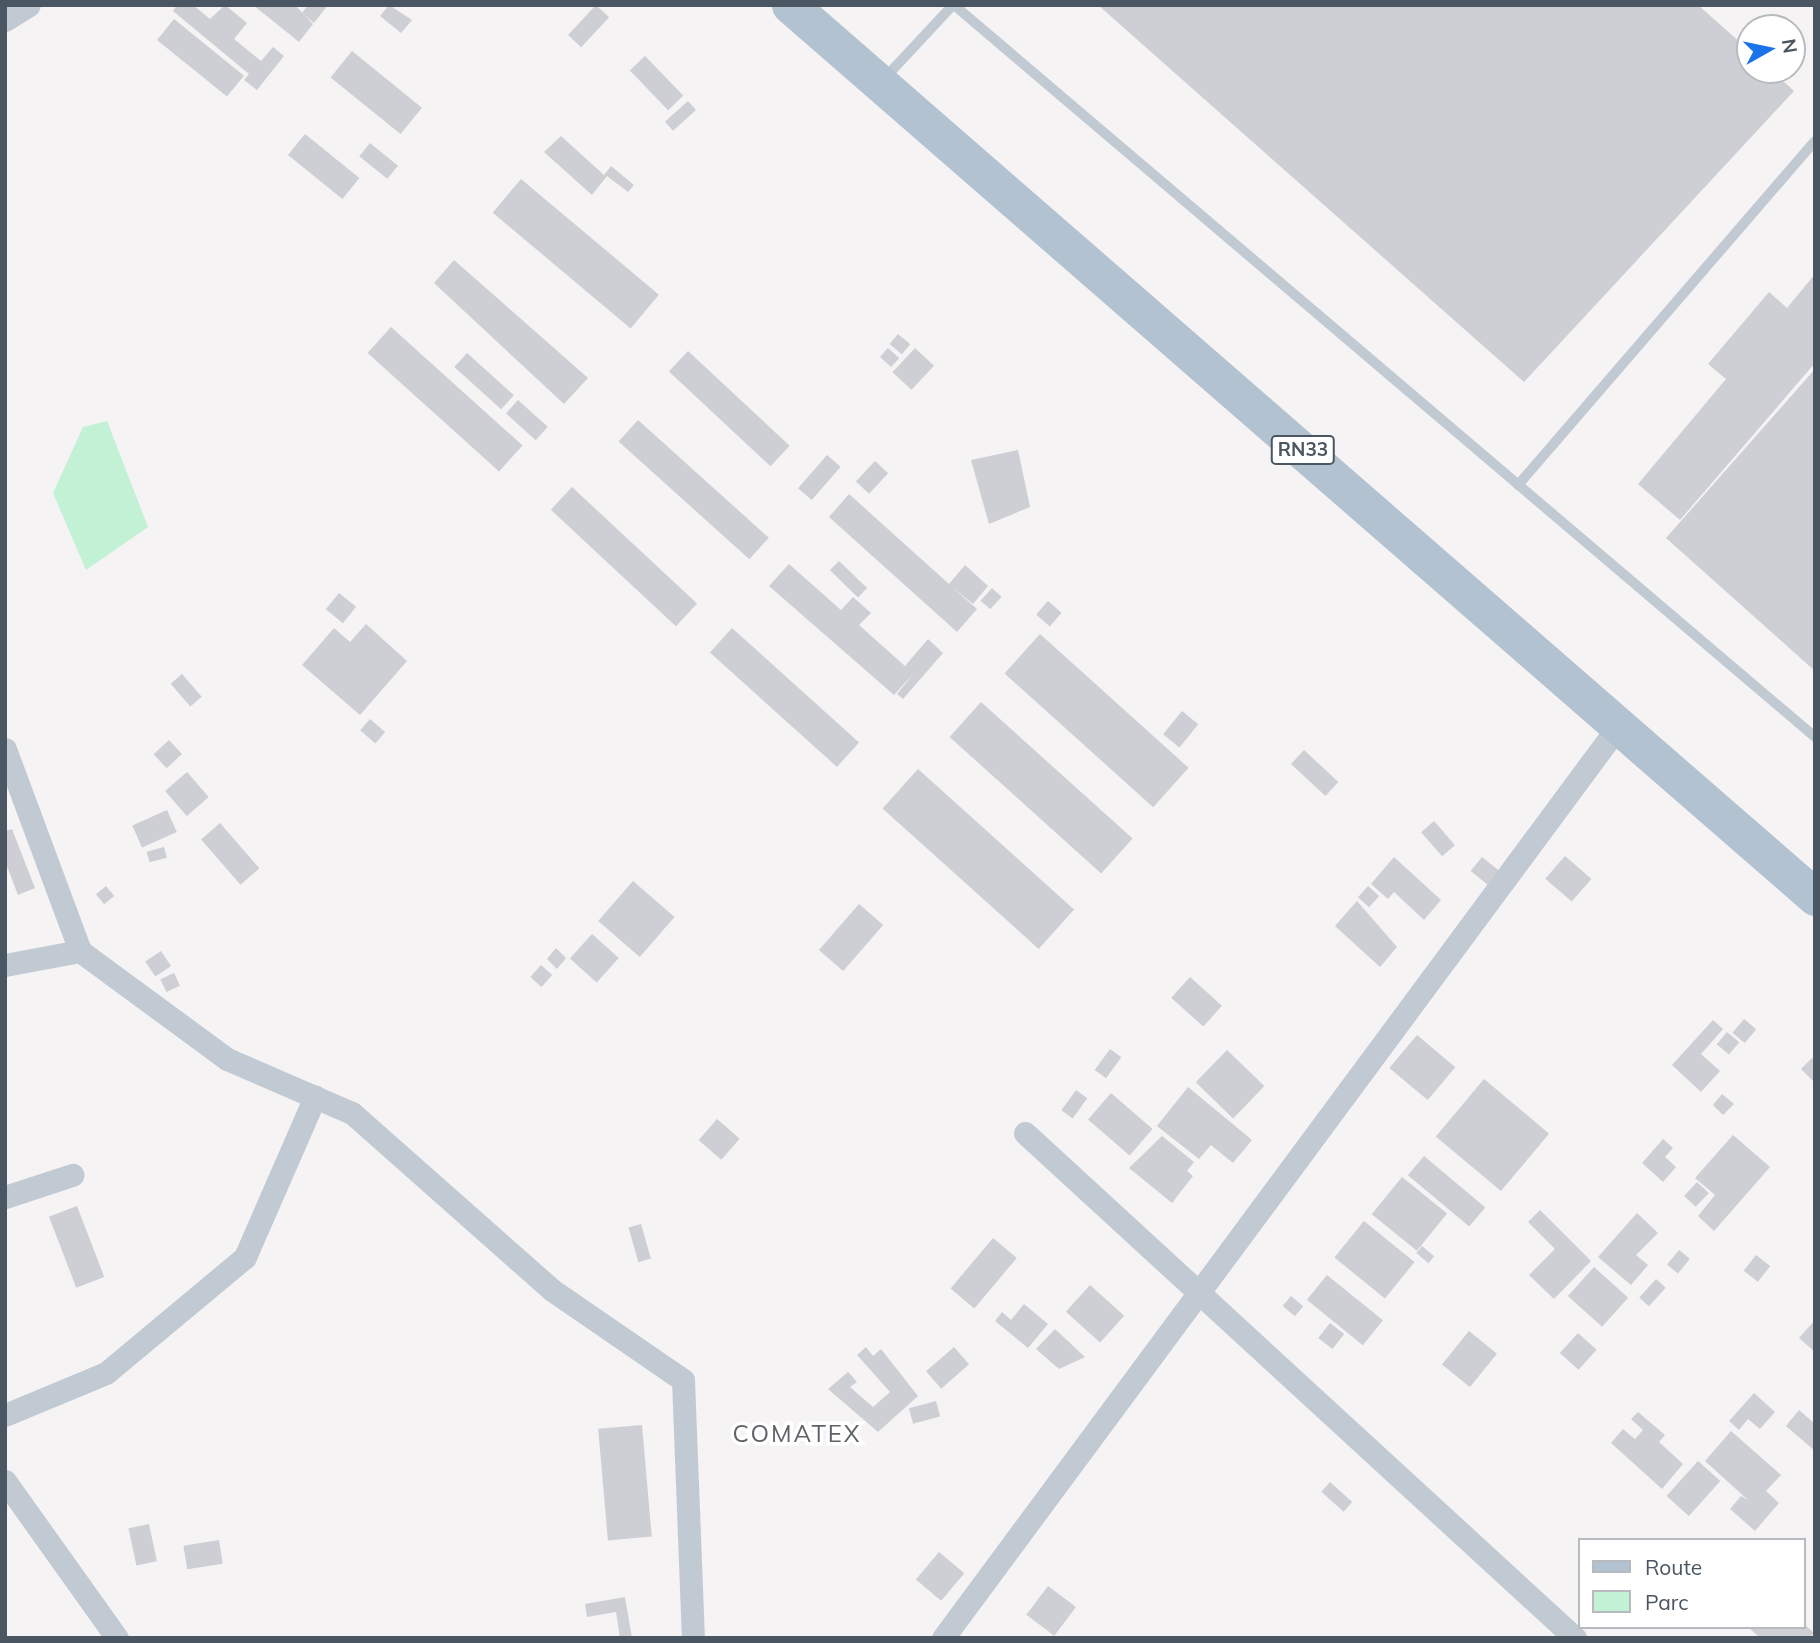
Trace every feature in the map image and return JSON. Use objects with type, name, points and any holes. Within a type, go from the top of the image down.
[{"type":"main road","name":"RN33","points":[[790,5],[1815,897]]},
{"type":"street","points":[[5,20],[29,5]]},
{"type":"street","points":[[943,1638],[1619,725]]},
{"type":"street","points":[[5,749],[80,951],[227,1059],[352,1113],[552,1290],[683,1380],[693,1638]]},
{"type":"street","points":[[5,965],[80,951]]},
{"type":"street","points":[[5,1415],[106,1373],[245,1257],[315,1097]]},
{"type":"street","points":[[1025,1133],[1575,1638]]},
{"type":"street","points":[[5,1197],[72,1175]]},
{"type":"street","points":[[5,1481],[117,1638]]},
{"type":"lane","points":[[880,83],[953,5],[1815,737]]},
{"type":"lane","points":[[1518,485],[1815,141]]},
{"type":"green space","points":[[107,421],[148,527],[86,570],[53,493],[83,427]]},
{"type":"building","points":[[177,5],[193,5],[210,19],[225,5],[247,23],[234,39],[261,61],[273,47],[284,56],[257,90],[244,80],[249,74],[173,11]]},
{"type":"building","points":[[253,5],[295,5],[313,24],[299,42]]},
{"type":"building","points":[[308,5],[328,5],[314,23],[302,13]]},
{"type":"building","points":[[389,5],[412,20],[401,33],[380,16]]},
{"type":"building","points":[[596,5],[609,17],[581,47],[568,35]]},
{"type":"building","points":[[1098,5],[1698,5],[1736,39],[1736,84],[1786,84],[1794,91],[1524,382]]},
{"type":"building","points":[[174,19],[244,76],[227,97],[157,40]]},
{"type":"building","points":[[352,51],[422,108],[401,134],[331,77]]},
{"type":"building","points":[[645,56],[683,96],[668,110],[630,71]]},
{"type":"building","points":[[688,101],[696,110],[673,131],[665,122]]},
{"type":"building","points":[[305,134],[359,178],[342,199],[288,155]]},
{"type":"building","points":[[561,136],[604,175],[611,166],[634,185],[628,192],[607,176],[592,195],[544,152]]},
{"type":"building","points":[[370,143],[398,166],[387,179],[359,156]]},
{"type":"building","points":[[521,179],[659,295],[631,328],[493,213]]},
{"type":"building","points":[[454,260],[588,378],[564,404],[434,283]]},
{"type":"building","points":[[1815,274],[1815,363],[1680,520],[1638,484],[1726,379],[1708,364],[1769,292],[1787,308]]},
{"type":"building","points":[[391,327],[523,445],[499,471],[368,353]]},
{"type":"building","points":[[898,334],[910,344],[902,354],[890,344]]},
{"type":"building","points":[[888,348],[899,358],[891,367],[880,357]]},
{"type":"building","points":[[915,348],[934,366],[912,390],[892,372]]},
{"type":"building","points":[[688,351],[790,446],[771,466],[669,371]]},
{"type":"building","points":[[467,353],[514,395],[501,409],[454,367]]},
{"type":"building","points":[[1815,369],[1815,671],[1666,538]]},
{"type":"building","points":[[518,400],[548,427],[536,440],[506,413]]},
{"type":"building","points":[[638,420],[769,538],[749,559],[619,442]]},
{"type":"building","points":[[1018,450],[1030,507],[989,524],[971,460]]},
{"type":"building","points":[[827,455],[841,467],[812,500],[798,488]]},
{"type":"building","points":[[875,461],[888,473],[869,494],[856,481]]},
{"type":"building","points":[[572,487],[697,604],[676,626],[551,510]]},
{"type":"building","points":[[849,494],[949,584],[965,565],[988,586],[973,604],[952,587],[977,609],[957,632],[829,517]]},
{"type":"building","points":[[839,561],[867,588],[858,597],[830,570]]},
{"type":"building","points":[[789,564],[841,610],[853,597],[871,613],[859,625],[905,666],[928,639],[943,653],[903,699],[897,694],[914,673],[894,695],[769,586]]},
{"type":"building","points":[[992,588],[1002,597],[990,609],[981,601]]},
{"type":"building","points":[[339,593],[356,607],[343,623],[326,609]]},
{"type":"building","points":[[1048,601],[1062,613],[1050,626],[1036,615]]},
{"type":"building","points":[[366,624],[407,661],[360,715],[302,665],[334,628],[350,642]]},
{"type":"building","points":[[732,628],[859,742],[837,767],[710,653]]},
{"type":"building","points":[[1040,634],[1189,768],[1153,807],[1005,673]]},
{"type":"building","points":[[182,674],[202,697],[190,706],[171,684]]},
{"type":"building","points":[[981,702],[1133,839],[1101,873],[950,737]]},
{"type":"building","points":[[1182,711],[1198,724],[1179,748],[1163,734]]},
{"type":"building","points":[[370,719],[385,732],[375,743],[360,730]]},
{"type":"building","points":[[169,740],[182,754],[167,768],[154,754]]},
{"type":"building","points":[[1304,750],[1338,782],[1325,796],[1291,764]]},
{"type":"building","points":[[918,769],[1074,910],[1039,949],[883,808]]},
{"type":"building","points":[[187,772],[209,797],[187,816],[165,791]]},
{"type":"building","points":[[167,810],[177,832],[142,847],[132,825]]},
{"type":"building","points":[[1434,821],[1455,845],[1442,856],[1421,832]]},
{"type":"building","points":[[220,823],[259,868],[240,885],[201,839]]},
{"type":"building","points":[[12,829],[35,888],[18,895],[5,861],[5,831]]},
{"type":"building","points":[[164,847],[167,858],[149,862],[147,852]]},
{"type":"building","points":[[1565,856],[1591,879],[1572,902],[1545,879]]},
{"type":"building","points":[[1394,857],[1441,900],[1424,920],[1394,892],[1388,899],[1371,884]]},
{"type":"building","points":[[1482,857],[1499,871],[1488,885],[1471,871]]},
{"type":"building","points":[[633,881],[675,917],[640,957],[598,921]]},
{"type":"building","points":[[106,886],[114,896],[104,904],[96,894]]},
{"type":"building","points":[[1368,886],[1379,896],[1369,907],[1358,897]]},
{"type":"building","points":[[1357,901],[1397,947],[1380,967],[1335,926]]},
{"type":"building","points":[[859,904],[883,925],[843,971],[819,950]]},
{"type":"building","points":[[592,934],[619,958],[597,983],[570,959]]},
{"type":"building","points":[[556,948],[566,958],[557,969],[547,959]]},
{"type":"building","points":[[161,951],[171,966],[155,977],[145,962]]},
{"type":"building","points":[[541,965],[552,975],[541,987],[530,977]]},
{"type":"building","points":[[174,973],[180,986],[166,992],[160,979]]},
{"type":"building","points":[[1190,977],[1222,1006],[1203,1027],[1171,998]]},
{"type":"building","points":[[1744,1019],[1756,1029],[1745,1043],[1732,1033]]},
{"type":"building","points":[[1713,1020],[1723,1029],[1701,1054],[1720,1071],[1701,1092],[1672,1065]]},
{"type":"building","points":[[1727,1032],[1739,1042],[1729,1055],[1717,1044]]},
{"type":"building","points":[[1417,1035],[1455,1067],[1428,1100],[1389,1068]]},
{"type":"building","points":[[1110,1049],[1121,1057],[1106,1078],[1095,1070]]},
{"type":"building","points":[[1227,1050],[1264,1086],[1233,1118],[1196,1082]]},
{"type":"building","points":[[1812,1058],[1815,1061],[1815,1083],[1801,1069]]},
{"type":"building","points":[[1484,1079],[1549,1134],[1501,1191],[1436,1136]]},
{"type":"building","points":[[1188,1087],[1252,1140],[1233,1163],[1211,1145],[1199,1159],[1157,1126]]},
{"type":"building","points":[[1076,1090],[1087,1098],[1073,1118],[1061,1110]]},
{"type":"building","points":[[1111,1093],[1153,1129],[1130,1155],[1088,1119]]},
{"type":"building","points":[[1722,1094],[1734,1104],[1723,1115],[1713,1105]]},
{"type":"building","points":[[717,1119],[740,1139],[721,1160],[699,1140]]},
{"type":"building","points":[[1733,1135],[1770,1167],[1714,1231],[1698,1216],[1715,1195],[1695,1178]]},
{"type":"building","points":[[1162,1136],[1194,1162],[1187,1171],[1193,1176],[1172,1203],[1129,1168]]},
{"type":"building","points":[[1663,1139],[1673,1148],[1665,1157],[1676,1167],[1663,1182],[1642,1163]]},
{"type":"building","points":[[1424,1156],[1485,1207],[1469,1227],[1408,1175]]},
{"type":"building","points":[[1402,1177],[1447,1214],[1417,1251],[1372,1214]]},
{"type":"building","points":[[1697,1182],[1709,1193],[1696,1207],[1684,1196]]},
{"type":"building","points":[[77,1206],[104,1277],[76,1288],[49,1217]]},
{"type":"building","points":[[1540,1210],[1591,1261],[1554,1299],[1529,1275],[1555,1249],[1528,1222]]},
{"type":"building","points":[[1637,1213],[1658,1233],[1636,1255],[1648,1265],[1631,1285],[1598,1257]]},
{"type":"building","points":[[1364,1221],[1415,1262],[1385,1298],[1334,1258]]},
{"type":"building","points":[[641,1224],[651,1259],[638,1262],[629,1228]]},
{"type":"building","points":[[993,1238],[1017,1258],[974,1308],[951,1289]]},
{"type":"building","points":[[1422,1246],[1434,1256],[1428,1263],[1416,1253]]},
{"type":"building","points":[[1679,1250],[1690,1259],[1678,1274],[1667,1265]]},
{"type":"building","points":[[1756,1255],[1770,1266],[1758,1282],[1744,1271]]},
{"type":"building","points":[[1594,1267],[1628,1298],[1602,1327],[1568,1296]]},
{"type":"building","points":[[1327,1275],[1383,1320],[1363,1345],[1307,1300]]},
{"type":"building","points":[[1656,1279],[1666,1288],[1649,1306],[1639,1298]]},
{"type":"building","points":[[1090,1285],[1124,1316],[1100,1343],[1066,1312]]},
{"type":"building","points":[[1291,1296],[1303,1306],[1295,1316],[1283,1306]]},
{"type":"building","points":[[1024,1304],[1048,1324],[1028,1348],[995,1321],[1002,1312],[1011,1320]]},
{"type":"building","points":[[1815,1320],[1815,1352],[1799,1338]]},
{"type":"building","points":[[1330,1323],[1344,1334],[1332,1349],[1318,1338]]},
{"type":"building","points":[[1055,1329],[1085,1357],[1059,1369],[1036,1349]]},
{"type":"building","points":[[1469,1331],[1497,1354],[1470,1387],[1442,1364]]},
{"type":"building","points":[[1578,1333],[1597,1350],[1579,1370],[1560,1353]]},
{"type":"building","points":[[866,1347],[873,1356],[881,1349],[918,1396],[878,1432],[828,1389],[848,1372],[857,1382],[850,1387],[873,1407],[890,1392],[857,1355]]},
{"type":"building","points":[[954,1347],[969,1364],[941,1389],[926,1371]]},
{"type":"building","points":[[1754,1393],[1775,1412],[1760,1429],[1748,1419],[1739,1430],[1729,1421]]},
{"type":"building","points":[[936,1401],[940,1416],[913,1424],[909,1408]]},
{"type":"building","points":[[1799,1410],[1815,1424],[1815,1451],[1786,1426]]},
{"type":"building","points":[[1638,1412],[1665,1435],[1659,1442],[1683,1464],[1662,1489],[1611,1443],[1623,1429],[1635,1439],[1643,1430],[1631,1419]]},
{"type":"building","points":[[642,1425],[652,1537],[608,1540],[598,1429]]},
{"type":"building","points":[[1731,1431],[1781,1475],[1766,1491],[1779,1503],[1755,1531],[1730,1509],[1741,1496],[1748,1500],[1705,1461]]},
{"type":"building","points":[[1698,1461],[1720,1481],[1689,1516],[1667,1496]]},
{"type":"building","points":[[1330,1482],[1352,1502],[1344,1512],[1321,1492]]},
{"type":"building","points":[[149,1524],[157,1561],[136,1566],[128,1528]]},
{"type":"building","points":[[219,1540],[223,1564],[187,1569],[183,1546]]},
{"type":"building","points":[[939,1552],[964,1573],[941,1601],[916,1580]]},
{"type":"building","points":[[1048,1586],[1076,1607],[1054,1636],[1026,1615]]},
{"type":"building","points":[[625,1597],[632,1638],[620,1638],[616,1612],[587,1617],[585,1604]]},
{"type":"building","points":[[1806,1626],[1814,1633],[1809,1638],[1760,1638],[1750,1629],[1806,1629]]},
{"type":"district","name":"COMATEX","points":[[797,1434]]}]
